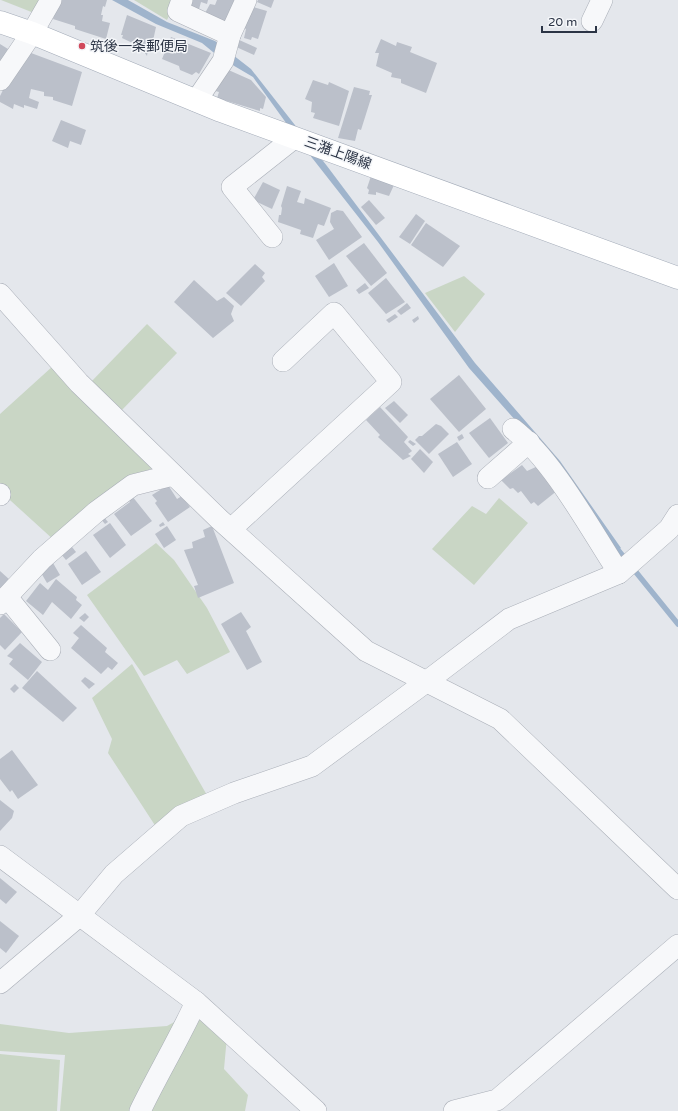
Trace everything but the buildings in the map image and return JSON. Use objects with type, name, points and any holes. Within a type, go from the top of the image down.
[{"type":"main road","name":"三潴上陽線","points":[[0,22],[32,33],[196,101],[678,278]]},
{"type":"street","points":[[0,80],[32,33],[51,0]]},
{"type":"street","points":[[182,0],[178,11],[230,35]]},
{"type":"street","points":[[196,101],[223,61],[230,35],[246,0]]},
{"type":"street","points":[[592,21],[602,0]]},
{"type":"street","points":[[272,237],[232,187],[294,138]]},
{"type":"street","points":[[0,294],[79,384],[231,529],[366,651],[500,719],[678,889]]},
{"type":"street","points":[[231,529],[391,382],[334,313],[283,361]]},
{"type":"street","points":[[488,478],[521,436],[567,493],[619,573]]},
{"type":"street","points":[[50,650],[3,601],[42,559],[96,512],[134,485],[173,475]]},
{"type":"street","points":[[0,983],[79,916],[114,874],[181,816],[234,793],[312,766],[509,619],[619,573],[675,528]]},
{"type":"street","points":[[0,856],[196,1002],[316,1111]]},
{"type":"street","points":[[454,1111],[497,1100],[678,945]]},
{"type":"street","points":[[140,1111],[153,1084],[182,1033],[196,1002]]},
{"type":"green space","points":[[1,0],[43,0],[34,13]]},
{"type":"green space","points":[[134,0],[177,0],[167,20]]},
{"type":"green space","points":[[464,276],[485,294],[455,332],[425,293]]},
{"type":"green space","points":[[147,324],[177,353],[120,412],[90,383]]},
{"type":"green space","points":[[53,366],[156,466],[128,481],[55,541],[0,491],[0,414]]},
{"type":"green space","points":[[499,498],[528,523],[474,585],[432,549],[472,506],[486,514]]},
{"type":"green space","points":[[156,543],[174,560],[207,608],[230,652],[187,674],[177,660],[144,676],[87,595]]},
{"type":"green space","points":[[132,664],[208,797],[158,830],[108,753],[112,739],[92,698]]},
{"type":"green space","points":[[191,1013],[227,1036],[224,1069],[248,1095],[245,1111],[60,1111],[65,1055],[0,1051],[0,1024],[69,1033],[167,1026]]},
{"type":"green space","points":[[0,1054],[60,1060],[57,1111],[0,1111]]},
{"type":"water","points":[[112,0],[128,0],[167,22],[215,41],[251,69],[327,166],[475,363],[560,461],[621,548],[615,552],[524,430],[469,368],[378,242],[302,145],[253,77],[219,57],[202,43],[156,24]]},
{"type":"waterway","points":[[614,545],[678,624]]},
{"type":"place","name":"筑後一条郵便局","points":[[82,46]]}]
